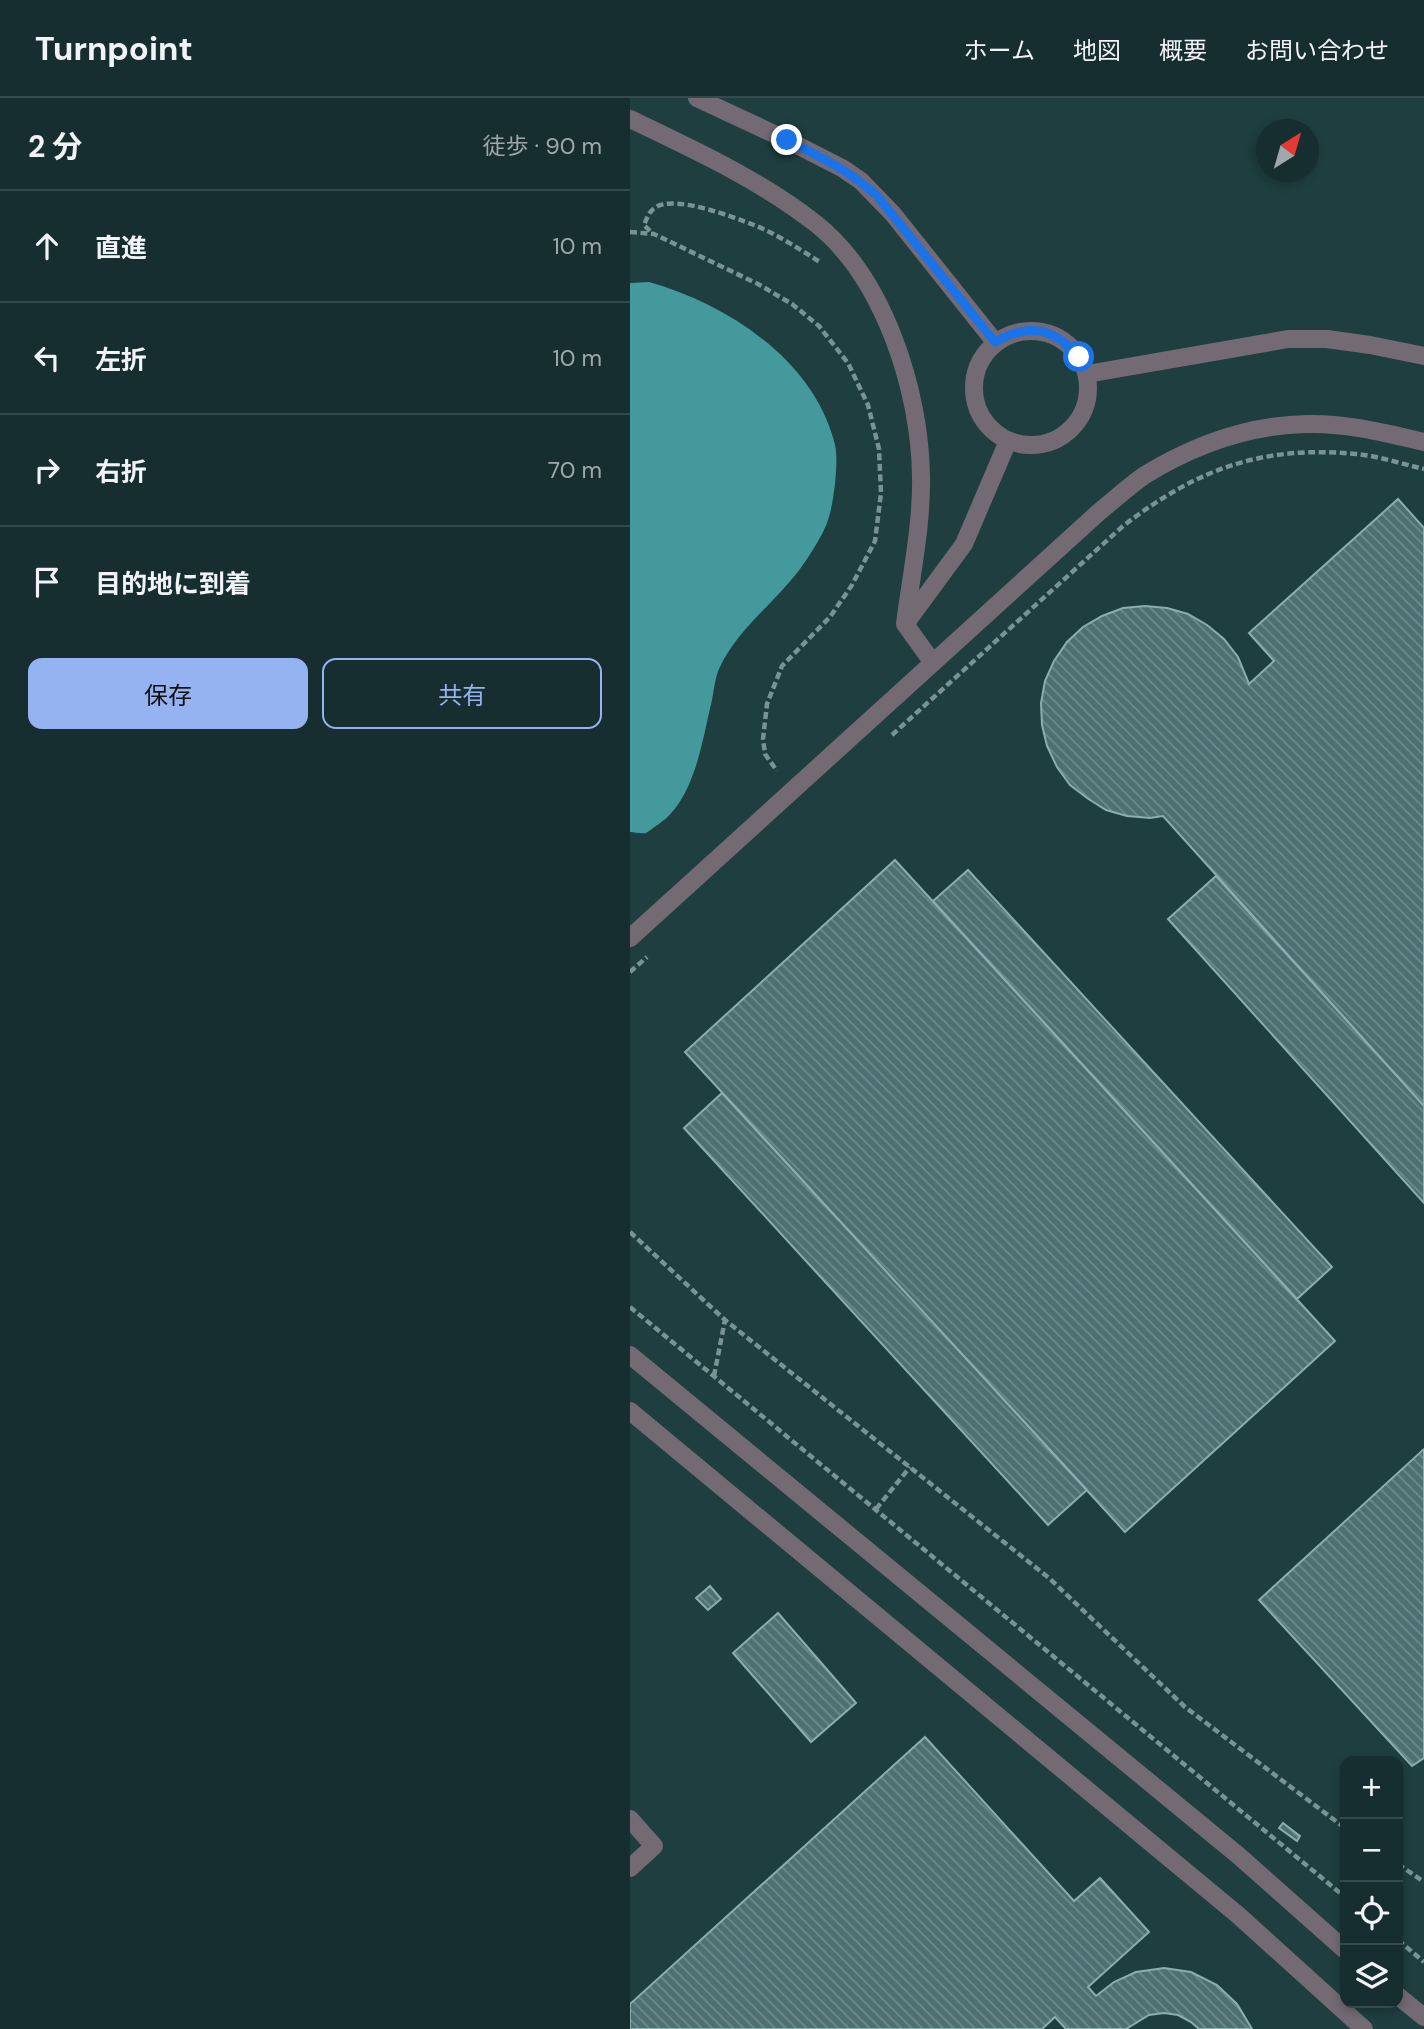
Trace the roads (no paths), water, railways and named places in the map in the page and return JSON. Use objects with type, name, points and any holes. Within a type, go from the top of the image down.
[{"type":"street","points":[[697,98],[820,157],[861,181],[893,214],[995,342]]},
{"type":"street","points":[[630,119],[749,180],[817,224],[851,260],[880,306],[897,343],[919,439],[922,479],[905,624],[933,663]]},
{"type":"street","points":[[1030,330],[1049,333],[1066,342],[1079,357],[1087,374],[1088,393],[1084,410],[1074,426],[1061,437],[1044,444],[1026,445],[1008,441],[994,432],[982,419],[975,403],[975,370],[983,354],[995,342],[1012,333],[1030,330]]},
{"type":"street","points":[[1087,374],[1288,339],[1327,339],[1424,356]]},
{"type":"street","points":[[630,938],[1099,512],[1143,477],[1184,454],[1219,440],[1259,429],[1308,424],[1372,430],[1424,442]]},
{"type":"street","points":[[905,624],[964,544],[1008,441]]},
{"type":"street","points":[[630,1355],[1239,1856],[1340,1946]]},
{"type":"street","points":[[630,1411],[1238,1916],[1364,2029]]},
{"type":"street","points":[[630,1819],[654,1846],[630,1868]]},
{"type":"street","points":[[1403,2000],[1424,2017]]},
{"type":"water","points":[[649,282],[708,305],[736,320],[786,360],[807,385],[823,412],[834,441],[836,463],[831,507],[821,536],[796,574],[726,656],[716,676],[700,751],[689,785],[671,813],[649,831],[642,833],[630,832],[630,283]]}]
